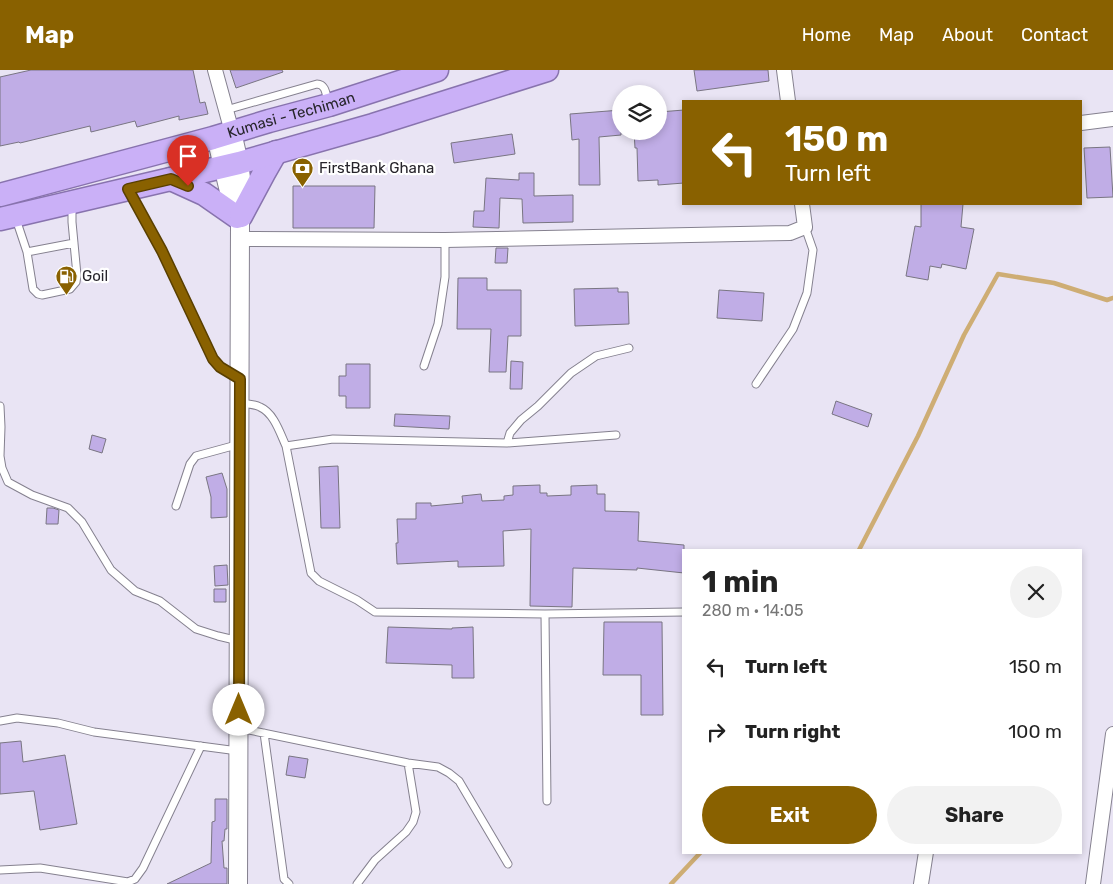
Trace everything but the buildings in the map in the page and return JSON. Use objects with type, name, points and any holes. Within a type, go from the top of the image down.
[{"type":"highway","name":"Kumasi - Techiman","points":[[0,195],[329,105],[437,70]]},
{"type":"highway","points":[[7,217],[231,165],[373,125],[547,70]]},
{"type":"highway","points":[[171,179],[204,194],[240,224],[264,172],[276,152]]},
{"type":"street","points":[[216,70],[226,110],[224,135],[231,165],[232,204],[240,224],[238,884]]},
{"type":"street","points":[[784,70],[788,100]]},
{"type":"street","points":[[1082,123],[1113,120]]},
{"type":"street","points":[[240,224],[445,240],[790,233],[805,227],[802,205]]},
{"type":"street","points":[[1093,884],[1113,734]]},
{"type":"street","points":[[921,884],[926,854]]},
{"type":"lane","points":[[226,110],[317,84],[324,86],[329,105]]},
{"type":"lane","points":[[128,189],[162,251],[213,359],[220,367],[240,379]]},
{"type":"lane","points":[[7,217],[27,252],[33,289],[42,295],[70,289],[77,275],[72,202]]},
{"type":"lane","points":[[756,384],[793,329],[807,293],[813,250],[805,227]]},
{"type":"lane","points":[[424,366],[438,324],[445,277],[445,240]]},
{"type":"lane","points":[[27,252],[74,243]]},
{"type":"lane","points":[[507,443],[510,433],[521,420],[571,373],[596,356],[629,348]]},
{"type":"lane","points":[[240,403],[259,406],[266,410],[286,446],[310,573],[319,581],[357,600],[375,612],[545,614],[682,612]]},
{"type":"lane","points":[[0,406],[0,456],[2,468],[8,482],[32,495],[68,508],[82,522],[111,570],[135,591],[160,601],[196,629],[239,641]]},
{"type":"lane","points":[[286,446],[333,439],[507,443],[616,435]]},
{"type":"lane","points":[[176,506],[190,464],[196,456],[240,444]]},
{"type":"lane","points":[[545,614],[547,801]]},
{"type":"lane","points":[[0,721],[17,718],[58,723],[94,732],[238,751]]},
{"type":"lane","points":[[239,728],[408,763],[438,767],[459,781],[508,864]]},
{"type":"lane","points":[[264,733],[284,879],[289,884]]},
{"type":"lane","points":[[0,870],[40,868],[128,882],[135,878],[143,868],[201,746]]},
{"type":"lane","points":[[357,884],[375,860],[406,832],[412,822],[416,812],[408,763]]},
{"type":"waterway","points":[[860,549],[918,436],[964,335],[998,274],[1054,283],[1107,300],[1113,298]]},
{"type":"waterway","points":[[671,884],[699,854]]},
{"type":"place","name":"FirstBank Ghana","points":[[303,187]]},
{"type":"place","name":"Goil","points":[[66,295]]},
{"type":"route","points":[[188,186],[171,179],[128,189],[162,251],[213,359],[220,367],[240,379],[239,710]]}]
